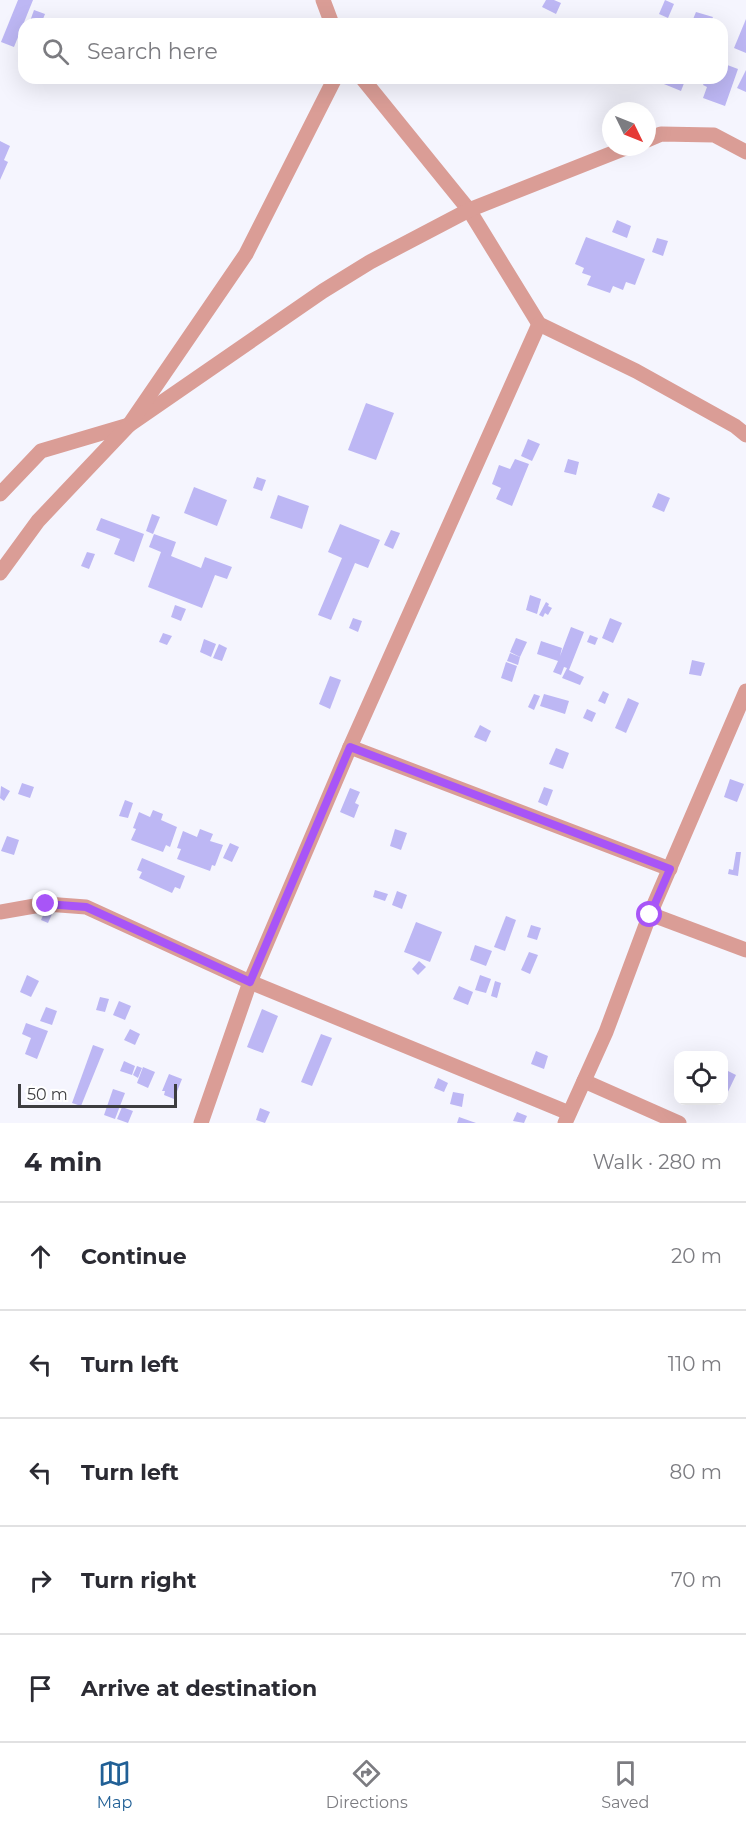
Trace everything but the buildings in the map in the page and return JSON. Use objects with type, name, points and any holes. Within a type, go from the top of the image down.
[{"type":"street","points":[[323,0],[330,18]]},
{"type":"street","points":[[0,573],[38,520],[129,425],[246,254],[332,84]]},
{"type":"street","points":[[367,84],[469,210],[539,324],[636,371],[735,426],[746,435]]},
{"type":"street","points":[[656,136],[661,134],[714,135],[746,152]]},
{"type":"street","points":[[0,494],[41,452],[129,425],[323,291],[370,262],[469,210],[605,156]]},
{"type":"street","points":[[201,1123],[250,982],[350,747],[539,324]]},
{"type":"street","points":[[0,912],[46,904],[86,907],[250,982],[567,1118],[606,1032],[650,915],[746,691]]},
{"type":"street","points":[[350,747],[670,869]]},
{"type":"street","points":[[650,915],[746,950]]},
{"type":"street","points":[[584,1081],[679,1123]]},
{"type":"route","points":[[46,904],[86,907],[250,982],[350,747],[670,869],[650,915]]}]
